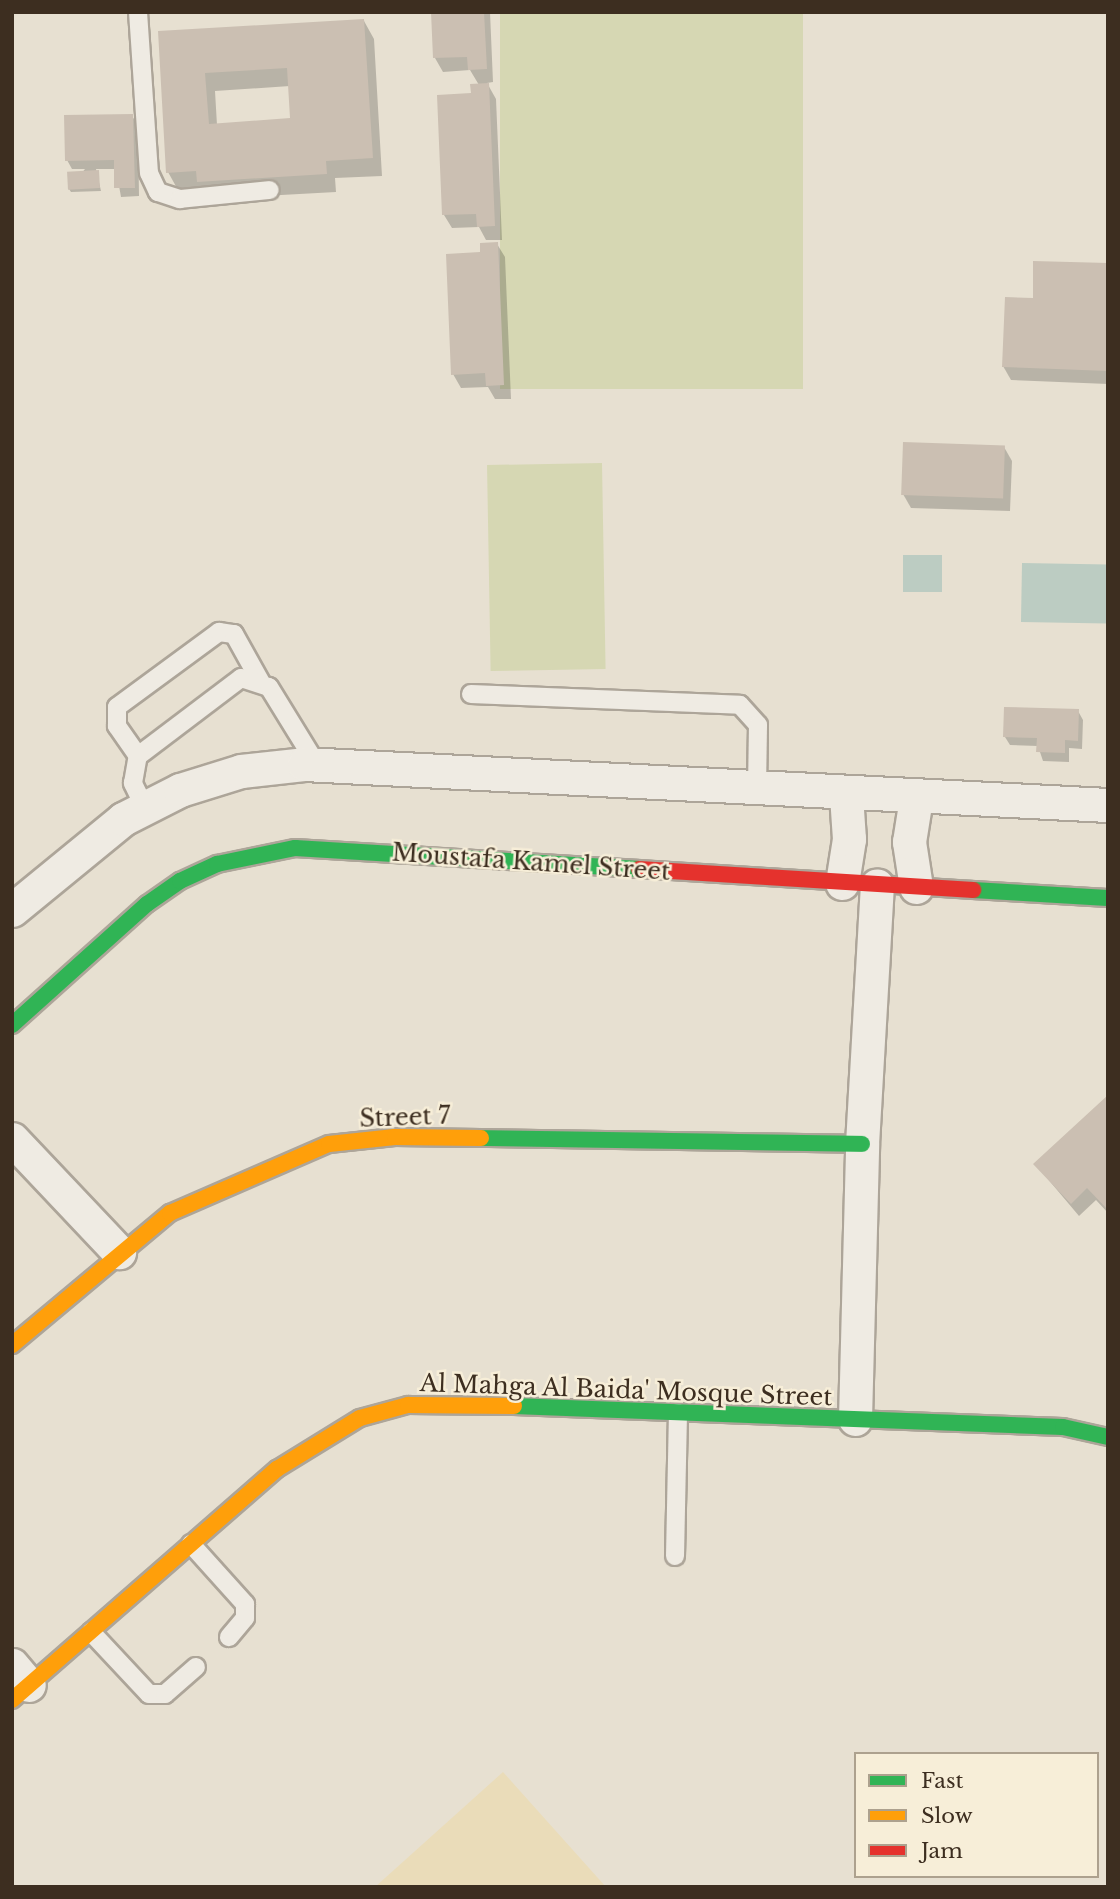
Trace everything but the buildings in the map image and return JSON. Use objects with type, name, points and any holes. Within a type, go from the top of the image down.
[{"type":"street","points":[[12,910],[72,857],[145,808],[180,790],[241,771],[317,765],[846,795],[1108,805]]},
{"type":"street","points":[[842,883],[849,839],[846,795]]},
{"type":"street","points":[[916,798],[909,842],[916,887]]},
{"type":"street","name":"Moustafa Kamel Street","points":[[12,1025],[147,904],[192,876],[255,853],[335,849],[1108,898]]},
{"type":"street","points":[[855,1419],[862,1144],[877,885]]},
{"type":"street","points":[[12,1139],[119,1252]]},
{"type":"street","name":"Street 7","points":[[12,1345],[119,1252],[198,1198],[298,1154],[362,1139],[862,1144]]},
{"type":"street","name":"Al Mahga Al Baida' Mosque Street","points":[[18,1683],[91,1632],[277,1469],[360,1418],[408,1405],[458,1404],[1063,1427],[1108,1437]]},
{"type":"lane","points":[[138,12],[149,173],[158,192],[180,199],[270,190]]},
{"type":"lane","points":[[138,756],[117,726],[117,707],[219,632],[234,634],[260,681],[275,695],[317,765]]},
{"type":"lane","points":[[145,808],[133,783],[138,756],[241,678],[260,681]]},
{"type":"lane","points":[[471,694],[740,705],[758,725],[757,790]]},
{"type":"lane","points":[[676,1556],[678,1413]]},
{"type":"lane","points":[[191,1544],[245,1604],[245,1618],[229,1637]]},
{"type":"lane","points":[[91,1632],[149,1693],[165,1693],[196,1667]]},
{"type":"green space","points":[[500,12],[803,12],[803,389],[500,389]]},
{"type":"green space","points":[[602,463],[606,669],[491,671],[487,465]]},
{"type":"sand","points":[[503,1772],[606,1887],[375,1887]]},
{"type":"shaded area","points":[[903,555],[942,555],[942,592],[903,592]]},
{"type":"shaded area","points":[[1022,563],[1108,565],[1107,623],[1021,622]]},
{"type":"traffic: fast","points":[[12,1025],[147,904],[180,881],[217,864],[295,848],[639,869]]},
{"type":"traffic: fast","points":[[973,890],[1108,898]]},
{"type":"traffic: fast","points":[[481,1138],[862,1144]]},
{"type":"traffic: fast","points":[[514,1406],[1063,1427],[1108,1437]]},
{"type":"traffic: slow","points":[[12,1345],[170,1213],[329,1144],[395,1137],[481,1138]]},
{"type":"traffic: slow","points":[[12,1700],[277,1469],[360,1418],[408,1405],[514,1406]]},
{"type":"traffic: jam","points":[[639,869],[973,890]]}]
